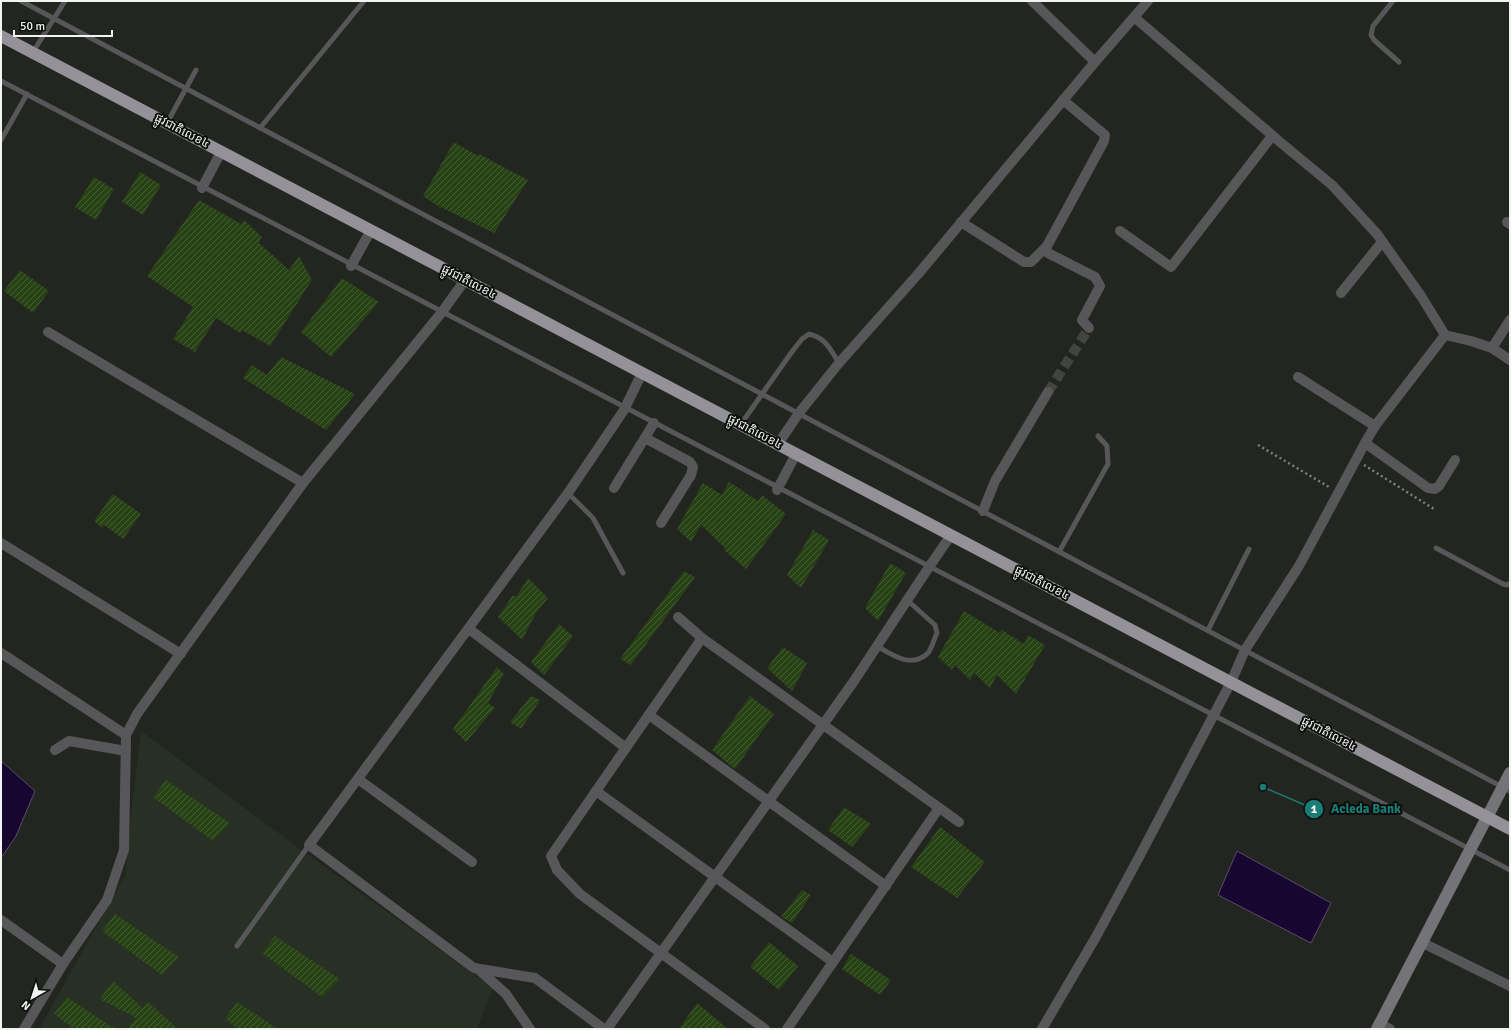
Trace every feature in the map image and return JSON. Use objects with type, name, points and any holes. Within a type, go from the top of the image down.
[{"type":"highway","name":"ផ្លូវជាតិលេខ៤","points":[[1,36],[1510,829]]},
{"type":"main road","points":[[1382,1027],[1423,943],[1488,817],[1506,789],[1510,773]]},
{"type":"street","points":[[1032,1],[1095,62]]},
{"type":"street","points":[[778,444],[799,413],[839,363],[961,222],[1148,1]]},
{"type":"street","points":[[1134,17],[1272,136],[1332,185],[1382,242],[1421,296],[1445,335],[1492,348],[1510,360]]},
{"type":"street","points":[[961,222],[1024,262],[1031,262],[1046,246],[1104,140],[1105,135],[1063,100]]},
{"type":"street","points":[[1120,231],[1171,267],[1272,136]]},
{"type":"street","points":[[203,187],[221,152]]},
{"type":"street","points":[[351,265],[371,230]]},
{"type":"street","points":[[1341,294],[1382,242]]},
{"type":"street","points":[[1046,246],[1046,251],[1048,253],[1095,277],[1100,286],[1082,320],[1089,328]]},
{"type":"street","points":[[24,1029],[63,964],[107,900],[124,850],[126,735],[137,714],[303,483],[442,312],[465,280]]},
{"type":"street","points":[[1492,348],[1510,320]]},
{"type":"street","points":[[48,332],[303,483]]},
{"type":"street","points":[[1042,1029],[1097,935],[1231,682],[1245,650],[1299,566],[1355,460],[1375,426],[1445,335]]},
{"type":"street","points":[[642,373],[625,408],[568,493],[309,845],[474,968],[535,978],[606,1029],[716,877],[823,725],[877,646],[928,566],[951,535]]},
{"type":"street","points":[[1298,377],[1375,426]]},
{"type":"street","points":[[983,511],[995,481],[1048,392]]},
{"type":"street","points":[[614,488],[654,423]]},
{"type":"street","points":[[645,438],[690,462],[693,467],[692,475],[661,523]]},
{"type":"street","points":[[1365,443],[1428,488],[1435,489],[1440,486],[1455,460]]},
{"type":"street","points":[[777,489],[796,454]]},
{"type":"street","points":[[1,543],[181,654]]},
{"type":"street","points":[[678,617],[702,638],[959,822]]},
{"type":"street","points":[[469,629],[626,748]]},
{"type":"street","points":[[702,638],[551,856],[557,870],[580,894],[765,1029]]},
{"type":"street","points":[[1,653],[126,735]]},
{"type":"street","points":[[649,715],[886,886]]},
{"type":"street","points":[[55,750],[69,742],[126,751]]},
{"type":"street","points":[[358,779],[472,862]]},
{"type":"street","points":[[596,790],[833,962]]},
{"type":"street","points":[[787,1029],[939,808]]},
{"type":"street","points":[[1,920],[63,964]]},
{"type":"street","points":[[1423,943],[1510,986]]},
{"type":"street","points":[[478,969],[506,994],[530,1029]]},
{"type":"lane","points":[[21,1],[1506,789]]},
{"type":"lane","points":[[33,53],[65,1]]},
{"type":"lane","points":[[260,128],[364,1]]},
{"type":"lane","points":[[1393,1],[1373,26],[1370,35],[1399,62]]},
{"type":"lane","points":[[167,123],[196,70]]},
{"type":"lane","points":[[1,81],[777,489],[928,566],[1510,870]]},
{"type":"lane","points":[[1,140],[27,94]]},
{"type":"lane","points":[[740,424],[791,353],[802,339],[809,334],[818,336],[826,343],[839,363]]},
{"type":"lane","points":[[1059,552],[1108,464],[1107,446],[1098,436]]},
{"type":"lane","points":[[568,493],[593,518],[623,573]]},
{"type":"lane","points":[[1436,548],[1503,584],[1510,583]]},
{"type":"lane","points":[[1208,630],[1249,549]]},
{"type":"lane","points":[[877,646],[900,659],[917,660],[928,652],[937,633],[935,625],[907,600]]},
{"type":"lane","points":[[237,946],[309,845]]},
{"type":"path","points":[[1258,445],[1338,492]]},
{"type":"path","points":[[1355,460],[1434,509]]},
{"type":"shaded area","points":[[141,731],[307,854],[493,988],[477,1029],[39,1029],[126,873],[129,833]]},
{"type":"shaded area","points":[[1,761],[35,791],[16,836],[1,858]]},
{"type":"shaded area","points":[[1237,851],[1331,903],[1311,943],[1218,895]]},
{"type":"building","points":[[454,142],[478,156],[479,154],[528,180],[494,233],[438,206],[423,196]]},
{"type":"building","points":[[140,172],[161,185],[143,215],[122,202]]},
{"type":"building","points":[[94,177],[114,189],[96,220],[75,207]]},
{"type":"building","points":[[199,200],[241,224],[244,220],[262,237],[259,243],[289,270],[299,256],[312,280],[270,346],[242,330],[240,333],[216,318],[195,352],[173,339],[193,307],[147,276]]},
{"type":"building","points":[[20,270],[49,291],[33,313],[4,291]]},
{"type":"building","points":[[342,278],[379,302],[331,357],[301,332]]},
{"type":"building","points":[[281,357],[355,394],[326,430],[243,378],[252,365],[267,375]]},
{"type":"building","points":[[729,482],[758,501],[762,495],[786,514],[746,569],[724,550],[725,548],[701,525],[691,542],[677,529],[703,483],[722,495]]},
{"type":"building","points":[[113,494],[141,514],[123,539],[104,525],[102,528],[94,521]]},
{"type":"building","points":[[813,530],[829,540],[801,588],[787,575]]},
{"type":"building","points":[[890,563],[906,573],[878,621],[865,608]]},
{"type":"building","points":[[684,571],[695,577],[631,665],[620,659]]},
{"type":"building","points":[[528,578],[548,598],[536,613],[522,640],[498,617],[513,595],[516,597]]},
{"type":"building","points":[[964,611],[1000,633],[1002,630],[1024,644],[1028,635],[1045,645],[1016,694],[997,675],[990,688],[974,673],[970,680],[955,665],[952,670],[938,657]]},
{"type":"building","points":[[559,624],[573,636],[544,675],[531,662]]},
{"type":"building","points":[[783,647],[807,663],[792,691],[767,668]]},
{"type":"building","points":[[497,667],[504,674],[488,703],[495,708],[466,742],[453,729]]},
{"type":"building","points":[[531,696],[540,700],[521,729],[510,722]]},
{"type":"building","points":[[750,696],[774,714],[735,769],[712,750]]},
{"type":"building","points":[[166,780],[230,823],[213,841],[153,797]]},
{"type":"building","points":[[844,807],[871,824],[852,847],[828,830]]},
{"type":"building","points":[[940,827],[985,862],[957,898],[911,867]]},
{"type":"building","points":[[802,890],[811,895],[792,923],[781,917]]},
{"type":"building","points":[[115,914],[179,957],[162,975],[102,931]]},
{"type":"building","points":[[275,936],[340,979],[322,997],[262,953]]},
{"type":"building","points":[[769,942],[798,966],[779,990],[750,967]]},
{"type":"building","points":[[851,954],[891,980],[880,995],[842,969]]},
{"type":"building","points":[[113,981],[143,1008],[148,1002],[178,1029],[128,1029],[136,1018],[100,999]]},
{"type":"building","points":[[67,997],[115,1029],[74,1029],[54,1014]]},
{"type":"building","points":[[237,1002],[278,1029],[238,1029],[225,1019]]},
{"type":"building","points":[[697,1003],[728,1029],[679,1029]]},
{"type":"tunnel","points":[[1048,392],[1089,328]]},
{"type":"place","name":"Acleda Bank","points":[[1263,787]]}]
